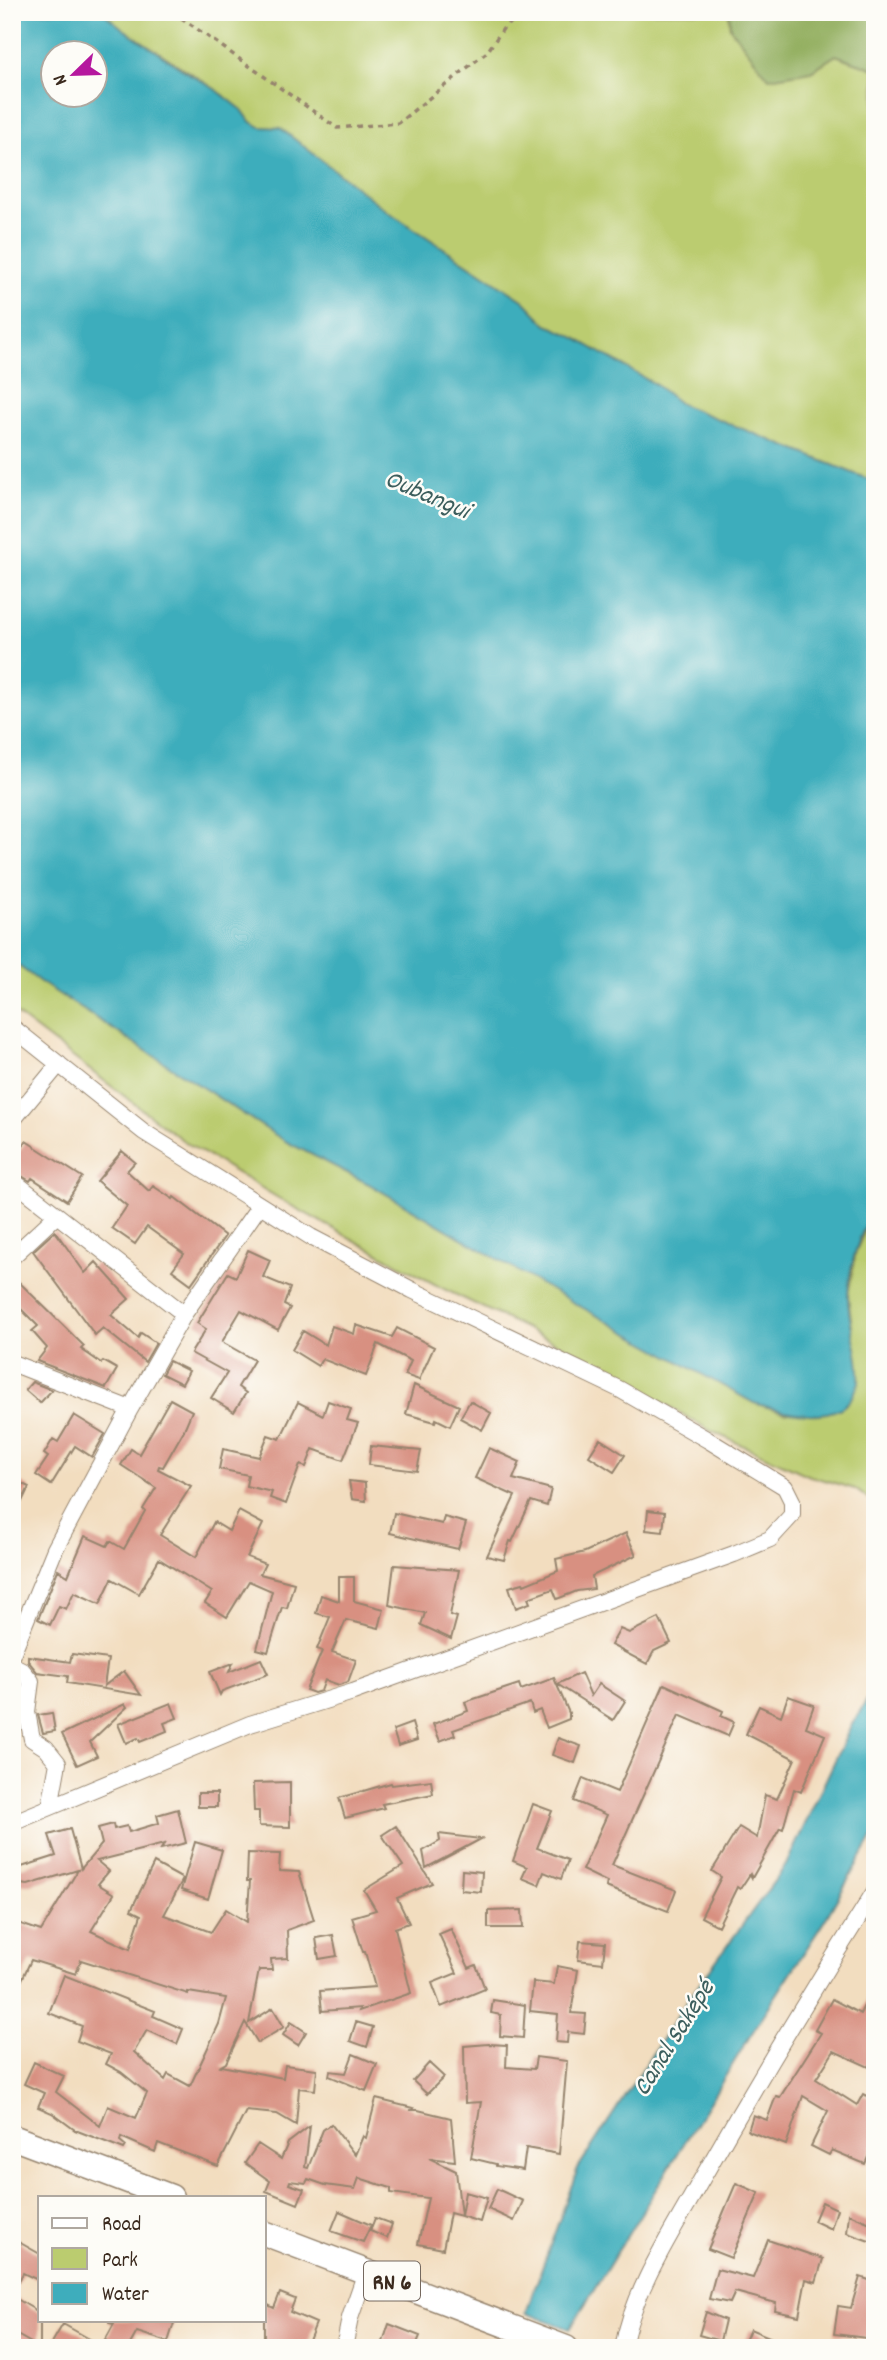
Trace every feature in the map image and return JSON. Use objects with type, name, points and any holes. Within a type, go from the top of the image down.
[{"type":"main road","points":[[12,2137],[168,2196]]},
{"type":"main road","name":"RN 6","points":[[266,2234],[566,2348]]},
{"type":"street","points":[[12,1027],[144,1132],[311,1237],[412,1290],[619,1389],[785,1487],[792,1502],[792,1515],[771,1539],[366,1687],[250,1724],[12,1823]]},
{"type":"street","points":[[12,1121],[59,1064]]},
{"type":"street","points":[[12,1180],[184,1314]]},
{"type":"street","points":[[12,1654],[55,1549],[130,1409],[184,1314],[260,1205]]},
{"type":"street","points":[[12,1257],[57,1215]]},
{"type":"street","points":[[12,1363],[130,1409]]},
{"type":"street","points":[[12,1665],[22,1670],[31,1681],[27,1712],[32,1740],[46,1748],[58,1763],[50,1807]]},
{"type":"street","points":[[623,2348],[626,2328],[658,2256],[785,2034],[875,1891]]},
{"type":"street","points":[[344,2348],[350,2318],[366,2272]]},
{"type":"path","points":[[173,12],[337,128],[398,123],[487,52],[505,26],[530,12]]},
{"type":"green space","points":[[102,12],[729,12],[730,28],[811,71],[836,55],[875,69],[875,482],[680,404],[656,385],[570,335],[547,325],[524,301],[387,211],[280,128],[260,127],[250,121],[242,110],[218,91]]},
{"type":"green space","points":[[729,12],[875,12],[875,69],[836,55],[811,71],[769,78],[730,28]]},
{"type":"green space","points":[[12,961],[285,1141],[369,1184],[542,1285],[754,1403],[787,1413],[859,1383],[848,1295],[856,1251],[875,1208],[875,1504],[855,1489],[810,1476],[711,1431],[585,1357],[440,1287],[290,1205],[185,1142],[12,1011]]},
{"type":"water","name":"Oubangui","points":[[12,12],[102,12],[218,91],[242,110],[250,121],[260,127],[280,128],[387,211],[524,301],[547,325],[570,335],[656,385],[680,404],[875,482],[875,1208],[860,1239],[849,1284],[848,1306],[858,1359],[859,1383],[845,1405],[822,1414],[807,1414],[754,1403],[542,1285],[369,1184],[285,1141],[12,961]]},
{"type":"water","name":"Canal Saképé","points":[[875,1687],[875,1833],[825,1920],[750,2036],[570,2329],[526,2313],[578,2168],[689,1998],[786,1865],[851,1726]]},
{"type":"building","points":[[26,1141],[82,1177],[67,1201],[32,1178],[30,1181],[12,1170],[12,1162]]},
{"type":"building","points":[[122,1151],[135,1162],[127,1171],[149,1191],[153,1186],[173,1199],[174,1197],[225,1236],[191,1284],[172,1270],[184,1254],[147,1227],[135,1244],[112,1228],[127,1206],[97,1181]]},
{"type":"building","points":[[55,1231],[85,1273],[96,1262],[129,1299],[111,1315],[138,1338],[141,1333],[156,1343],[145,1362],[103,1328],[95,1335],[33,1251]]},
{"type":"building","points":[[248,1250],[270,1260],[263,1277],[290,1288],[284,1305],[290,1308],[278,1330],[241,1310],[222,1342],[254,1360],[238,1387],[246,1393],[234,1412],[211,1398],[227,1373],[191,1353],[206,1329],[197,1323],[228,1273],[236,1277]]},
{"type":"building","points":[[19,1282],[84,1346],[81,1349],[101,1363],[103,1361],[117,1369],[106,1388],[37,1361],[47,1348],[32,1331],[38,1326],[12,1300],[12,1289]]},
{"type":"building","points":[[356,1325],[392,1337],[397,1328],[434,1347],[419,1380],[405,1375],[411,1361],[378,1344],[366,1376],[322,1359],[318,1366],[292,1350],[303,1331],[326,1345],[332,1326],[354,1334]]},
{"type":"building","points":[[169,1361],[189,1371],[182,1384],[162,1374]]},
{"type":"building","points":[[32,1382],[52,1390],[40,1403],[25,1390]]},
{"type":"building","points":[[414,1385],[459,1406],[450,1426],[436,1419],[435,1422],[406,1414]]},
{"type":"building","points":[[170,1399],[192,1411],[163,1467],[159,1466],[158,1469],[191,1486],[160,1535],[196,1557],[214,1522],[229,1531],[239,1511],[263,1524],[247,1557],[265,1564],[260,1574],[294,1583],[287,1608],[282,1607],[268,1652],[257,1649],[272,1591],[249,1581],[227,1617],[205,1603],[212,1592],[159,1559],[139,1594],[112,1579],[100,1604],[74,1592],[66,1609],[59,1606],[50,1625],[38,1619],[58,1570],[68,1576],[85,1536],[107,1546],[110,1541],[124,1549],[156,1488],[121,1465],[131,1449],[139,1454]]},
{"type":"building","points":[[328,1401],[351,1409],[347,1420],[358,1423],[343,1460],[313,1449],[306,1467],[300,1465],[286,1504],[270,1498],[272,1492],[246,1486],[248,1475],[219,1469],[223,1449],[259,1457],[268,1435],[280,1439],[298,1402],[323,1415]]},
{"type":"building","points":[[470,1401],[491,1413],[482,1430],[460,1418]]},
{"type":"building","points":[[74,1415],[105,1434],[92,1457],[75,1446],[51,1485],[36,1475],[48,1457],[44,1454],[53,1439],[58,1442]]},
{"type":"building","points":[[600,1439],[625,1455],[614,1472],[589,1456]]},
{"type":"building","points":[[371,1446],[421,1451],[417,1471],[369,1465]]},
{"type":"building","points":[[489,1448],[520,1462],[513,1479],[551,1489],[547,1506],[531,1501],[512,1542],[510,1541],[504,1560],[487,1556],[515,1496],[475,1478]]},
{"type":"building","points":[[12,1479],[29,1487],[12,1522]]},
{"type":"building","points":[[349,1481],[365,1483],[366,1501],[352,1499]]},
{"type":"building","points":[[648,1510],[665,1512],[663,1532],[646,1530]]},
{"type":"building","points":[[394,1513],[442,1524],[444,1517],[466,1523],[458,1549],[390,1533]]},
{"type":"building","points":[[626,1533],[636,1555],[592,1576],[594,1589],[577,1591],[557,1599],[553,1589],[528,1598],[530,1603],[516,1608],[509,1587],[523,1583],[524,1585],[558,1571],[556,1559],[585,1552]]},
{"type":"building","points":[[394,1565],[459,1570],[450,1615],[457,1617],[451,1639],[421,1625],[425,1613],[389,1605]]},
{"type":"building","points":[[339,1577],[354,1577],[354,1601],[384,1609],[379,1628],[346,1620],[332,1652],[356,1660],[348,1682],[339,1685],[325,1680],[321,1691],[314,1693],[306,1690],[322,1651],[317,1649],[330,1617],[316,1613],[321,1595],[339,1601]]},
{"type":"building","points":[[659,1618],[671,1643],[654,1651],[647,1664],[611,1645],[620,1629],[629,1633]]},
{"type":"building","points":[[72,1654],[108,1659],[104,1686],[124,1671],[141,1695],[67,1683],[68,1676],[37,1672],[28,1661],[28,1656],[70,1662]]},
{"type":"building","points":[[261,1659],[268,1674],[222,1691],[220,1695],[210,1672],[233,1663],[229,1672]]},
{"type":"building","points":[[581,1673],[591,1696],[599,1684],[625,1701],[613,1720],[557,1684]]},
{"type":"building","points":[[554,1678],[569,1719],[547,1728],[540,1710],[533,1713],[530,1703],[453,1730],[455,1735],[440,1741],[433,1724],[468,1711],[465,1702],[519,1684],[521,1690]]},
{"type":"building","points":[[664,1684],[723,1711],[721,1716],[734,1722],[728,1736],[679,1715],[612,1865],[676,1890],[668,1911],[606,1887],[607,1882],[582,1870],[607,1815],[574,1801],[583,1778],[617,1792]]},
{"type":"building","points":[[788,1696],[814,1705],[806,1727],[825,1735],[801,1792],[794,1789],[783,1829],[780,1828],[752,1878],[750,1874],[740,1889],[737,1887],[718,1926],[701,1917],[721,1877],[712,1871],[739,1827],[757,1838],[765,1795],[777,1799],[795,1759],[746,1734],[759,1706],[781,1716]]},
{"type":"building","points":[[171,1703],[177,1718],[164,1723],[167,1731],[140,1742],[138,1738],[126,1743],[118,1724]]},
{"type":"building","points":[[125,1704],[127,1707],[90,1742],[97,1756],[77,1765],[62,1734]]},
{"type":"building","points":[[52,1713],[55,1731],[43,1733],[38,1715]]},
{"type":"building","points":[[412,1723],[417,1740],[398,1746],[393,1730]]},
{"type":"building","points":[[558,1738],[581,1746],[575,1763],[552,1755]]},
{"type":"building","points":[[431,1780],[433,1794],[382,1804],[384,1808],[345,1818],[339,1798],[391,1783]]},
{"type":"building","points":[[290,1782],[290,1827],[259,1826],[259,1811],[254,1811],[253,1783]]},
{"type":"building","points":[[198,1793],[217,1793],[217,1807],[198,1807]]},
{"type":"building","points":[[533,1804],[552,1811],[537,1848],[568,1860],[561,1879],[544,1872],[539,1885],[522,1878],[527,1867],[513,1861]]},
{"type":"building","points":[[178,1809],[186,1843],[161,1849],[164,1844],[97,1861],[109,1871],[98,1884],[114,1894],[91,1931],[130,1949],[141,1915],[131,1910],[154,1863],[183,1879],[164,1915],[211,1932],[226,1909],[247,1922],[250,1881],[247,1881],[248,1853],[280,1854],[279,1871],[299,1872],[314,1920],[287,1930],[288,1958],[271,1959],[272,1970],[259,1970],[249,2023],[273,2008],[284,2027],[258,2043],[245,2022],[226,2063],[221,2066],[283,2078],[285,2065],[317,2069],[315,2090],[299,2088],[296,2125],[277,2114],[246,2111],[218,2166],[158,2143],[155,2152],[121,2137],[120,2141],[126,2146],[124,2149],[75,2130],[52,2113],[38,2107],[44,2093],[24,2084],[34,2062],[64,2076],[56,2092],[100,2126],[108,2106],[136,2118],[147,2093],[121,2072],[106,2064],[111,2054],[77,2041],[82,2026],[49,2013],[64,1975],[155,2011],[153,2016],[183,2029],[177,2044],[147,2030],[134,2052],[165,2080],[168,2074],[190,2086],[219,2024],[226,1998],[188,1994],[81,1960],[76,1974],[31,1960],[12,2001],[12,1921],[41,1931],[78,1870],[28,1885],[12,1883],[12,1870],[56,1856],[49,1835],[70,1829],[81,1869],[102,1844],[98,1828],[113,1824],[114,1829],[127,1826],[129,1832],[159,1823],[157,1815]]},
{"type":"building","points":[[396,1826],[432,1883],[397,1898],[409,1923],[395,1928],[411,1993],[359,2011],[360,2008],[322,2011],[320,1991],[375,1987],[352,1917],[376,1910],[364,1890],[403,1866],[382,1835]]},
{"type":"building","points":[[439,1834],[481,1839],[426,1868],[423,1851],[440,1841]]},
{"type":"building","points":[[195,1842],[222,1850],[208,1899],[181,1890]]},
{"type":"building","points":[[462,1870],[482,1872],[481,1892],[461,1890]]},
{"type":"building","points":[[522,1910],[523,1928],[488,1928],[488,1911]]},
{"type":"building","points":[[451,1929],[469,1968],[476,1965],[485,1989],[441,2007],[432,1983],[457,1973],[439,1934]]},
{"type":"building","points":[[333,1935],[337,1956],[319,1959],[316,1938]]},
{"type":"building","points":[[580,1941],[605,1943],[603,1963],[578,1960]]},
{"type":"building","points":[[557,1966],[578,1970],[571,2013],[586,2014],[584,2034],[568,2032],[567,2043],[556,2042],[558,2014],[530,2011],[533,1982],[554,1984]]},
{"type":"building","points":[[875,1983],[875,2056],[869,2067],[834,2051],[816,2079],[857,2105],[863,2094],[875,2100],[875,2141],[865,2164],[832,2150],[829,2155],[811,2146],[828,2111],[803,2096],[786,2145],[748,2131],[753,2115],[767,2120],[776,2096],[780,2097],[821,2033],[815,2030],[832,1999],[860,2014]]},
{"type":"building","points":[[493,2000],[525,2005],[523,2038],[500,2036],[501,2015],[491,2013]]},
{"type":"building","points":[[291,2022],[306,2032],[298,2045],[283,2035]]},
{"type":"building","points":[[356,2022],[373,2027],[367,2047],[350,2041]]},
{"type":"building","points":[[507,2045],[506,2067],[534,2069],[536,2057],[567,2061],[559,2154],[526,2148],[523,2170],[496,2166],[471,2158],[481,2102],[465,2103],[464,2046]]},
{"type":"building","points":[[353,2054],[377,2064],[366,2091],[329,2076],[330,2071],[346,2073]]},
{"type":"building","points":[[429,2063],[444,2077],[427,2094],[413,2081]]},
{"type":"building","points":[[376,2099],[451,2118],[455,2161],[429,2158],[456,2171],[461,2216],[450,2213],[443,2249],[418,2244],[428,2198],[391,2193],[391,2188],[359,2178],[355,2189],[325,2185],[308,2179],[306,2183],[290,2181],[289,2184],[304,2189],[298,2204],[266,2191],[270,2181],[245,2163],[258,2144],[281,2159],[288,2143],[310,2126],[305,2167],[308,2168],[323,2130],[331,2124],[355,2155],[363,2136],[366,2138]]},
{"type":"building","points":[[736,2183],[759,2193],[731,2258],[708,2249]]},
{"type":"building","points":[[497,2189],[523,2201],[514,2221],[488,2209]]},
{"type":"building","points":[[465,2192],[487,2198],[480,2222],[461,2216]]},
{"type":"building","points":[[822,2202],[837,2209],[831,2229],[814,2221]]},
{"type":"building","points":[[339,2211],[371,2225],[363,2242],[331,2231]]},
{"type":"building","points":[[849,2214],[875,2225],[875,2243],[847,2233]]},
{"type":"building","points":[[375,2218],[392,2224],[387,2238],[370,2231]]},
{"type":"building","points":[[768,2240],[823,2259],[816,2282],[806,2279],[799,2316],[775,2311],[776,2303],[735,2292],[730,2303],[709,2299],[717,2269],[753,2278]]},
{"type":"building","points":[[17,2241],[38,2253],[38,2280],[23,2273],[12,2294],[12,2250]]},
{"type":"building","points":[[860,2277],[875,2282],[875,2339],[834,2334],[838,2306],[851,2308]]},
{"type":"building","points":[[280,2293],[295,2299],[290,2312],[316,2323],[306,2348],[264,2348],[266,2304],[274,2308]]},
{"type":"building","points":[[17,2299],[38,2312],[40,2348],[12,2332],[12,2308]]},
{"type":"building","points":[[706,2312],[725,2320],[720,2341],[699,2335]]},
{"type":"building","points":[[109,2323],[174,2323],[168,2342],[137,2332],[128,2348],[49,2348],[63,2324],[102,2346],[114,2324]]},
{"type":"building","points":[[389,2324],[420,2336],[415,2348],[381,2348]]},
{"type":"building","points":[[750,2329],[793,2347],[793,2348],[742,2348]]}]
